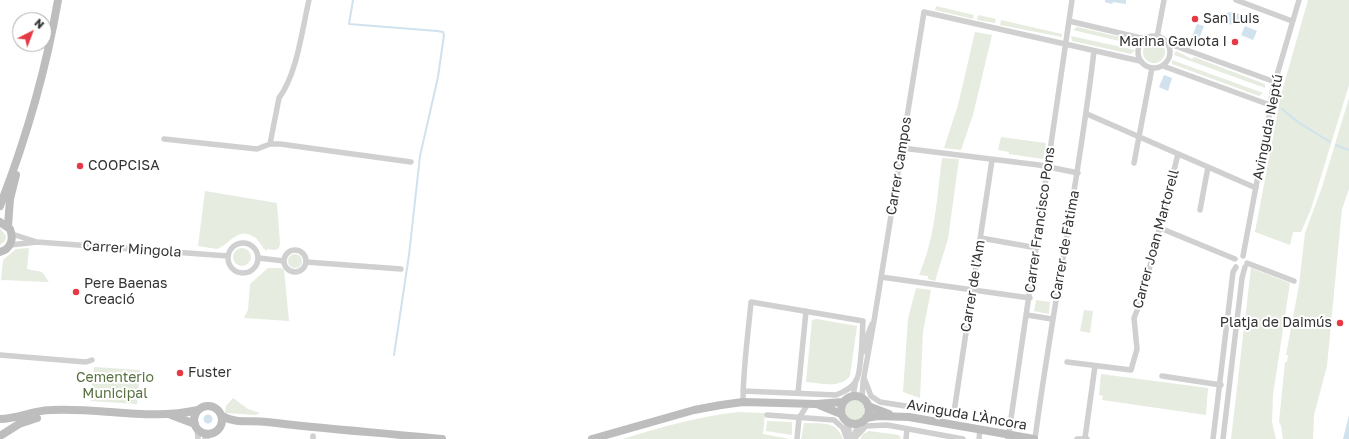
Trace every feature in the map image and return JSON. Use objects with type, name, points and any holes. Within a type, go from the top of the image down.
[{"type":"street","points":[[0,206],[31,116],[51,40],[58,0]]},
{"type":"street","points":[[270,144],[279,98],[283,92],[295,61],[309,0]]},
{"type":"street","name":"Carrer Francisco Pons","points":[[1008,437],[1030,298],[1049,167],[1048,161],[1072,0]]},
{"type":"street","points":[[1157,36],[1164,0]]},
{"type":"street","points":[[1236,0],[1292,21]]},
{"type":"street","name":"Avinguda Neptú","points":[[1243,256],[1270,105],[1298,0]]},
{"type":"street","name":"Carrer Campos","points":[[874,321],[924,12],[1066,44]]},
{"type":"street","points":[[1069,21],[1145,39],[1157,36]]},
{"type":"street","points":[[1157,36],[1167,44],[1275,82]]},
{"type":"street","points":[[1140,61],[1139,47],[1145,39]]},
{"type":"street","points":[[1066,44],[1140,61],[1152,68],[1163,66],[1270,105]]},
{"type":"street","points":[[1163,66],[1170,56],[1167,44]]},
{"type":"street","name":"Carrer de Fàtima","points":[[1034,439],[1052,319],[1078,173],[1087,114],[1094,51]]},
{"type":"street","points":[[1134,163],[1152,68]]},
{"type":"street","points":[[1087,114],[1256,188]]},
{"type":"street","points":[[0,252],[10,245],[12,234],[4,224],[31,124],[31,116]]},
{"type":"street","points":[[164,139],[257,149],[270,144],[411,162]]},
{"type":"street","points":[[902,148],[1049,167],[1078,173]]},
{"type":"street","name":"Carrer Joan Martorell","points":[[1095,366],[1131,370],[1137,349],[1134,318],[1142,298],[1178,154]]},
{"type":"street","name":"Carrer de l'Am","points":[[864,378],[871,396],[880,402],[950,414],[954,412],[992,160]]},
{"type":"street","points":[[1200,210],[1208,167]]},
{"type":"street","points":[[1160,228],[1235,259]]},
{"type":"street","name":"Carrer Mingola","points":[[12,234],[37,242]]},
{"type":"street","points":[[981,238],[1037,248]]},
{"type":"street","name":"Carrer Mingola","points":[[10,245],[37,242],[228,256]]},
{"type":"street","points":[[242,242],[247,242],[256,248],[259,258],[258,263],[252,270],[242,273],[233,270],[230,266],[228,256],[232,246],[242,242]]},
{"type":"street","points":[[297,250],[305,256],[306,262],[301,270],[295,272],[287,269],[284,260],[289,252],[297,250]]},
{"type":"street","points":[[1223,439],[1246,265],[1243,256],[1235,259]]},
{"type":"street","points":[[259,258],[284,260]]},
{"type":"street","points":[[1214,439],[1233,272],[1236,267],[1234,264],[1235,259]]},
{"type":"street","points":[[306,262],[401,269]]},
{"type":"street","points":[[1236,267],[1240,269],[1246,265]]},
{"type":"street","points":[[1246,265],[1294,281]]},
{"type":"street","points":[[882,277],[1030,298]]},
{"type":"street","points":[[743,402],[751,302],[863,321],[861,358]]},
{"type":"street","points":[[798,393],[806,311]]},
{"type":"street","points":[[1027,315],[1052,319]]},
{"type":"street","points":[[592,439],[694,410],[743,402],[812,404],[844,402],[853,396],[861,358],[870,327],[874,321]]},
{"type":"street","points":[[862,398],[874,321]]},
{"type":"street","points":[[0,355],[86,362],[92,360]]},
{"type":"street","points":[[1067,362],[1095,366],[1086,439],[1077,439]]},
{"type":"street","points":[[1162,376],[1221,385]]},
{"type":"street","points":[[743,391],[836,395],[846,391],[856,380]]},
{"type":"street","points":[[850,439],[859,424],[866,418],[868,406],[862,398],[853,396]]},
{"type":"street","points":[[844,402],[843,417],[849,429],[850,439]]},
{"type":"street","points":[[812,404],[843,417],[851,424],[859,424]]},
{"type":"street","points":[[797,439],[799,418],[812,404]]},
{"type":"street","points":[[0,419],[10,419],[50,410],[97,410],[171,415],[198,410],[204,406],[211,406],[217,409],[222,416],[228,420],[242,422],[265,422],[390,437],[442,439]]},
{"type":"street","name":"Avinguda L'Àncora","points":[[868,406],[896,416],[980,429],[1008,437],[1034,439]]},
{"type":"street","points":[[0,435],[19,424],[62,410]]},
{"type":"street","points":[[198,410],[194,417],[198,439]]},
{"type":"street","points":[[171,415],[196,426],[202,432],[211,434],[242,422]]},
{"type":"street","points":[[767,415],[834,420],[843,428],[850,439]]},
{"type":"street","points":[[211,434],[222,423],[222,416]]},
{"type":"street","name":"Avinguda L'Àncora","points":[[866,418],[896,416]]},
{"type":"street","points":[[850,439],[864,427],[872,425],[887,425],[963,439]]},
{"type":"street","points":[[0,426],[0,435]]},
{"type":"street","points":[[906,439],[907,429]]},
{"type":"street","points":[[978,439],[980,429]]},
{"type":"green space","points":[[1308,0],[1349,0],[1349,85],[1311,209],[1301,232],[1293,232],[1290,245],[1255,232],[1281,95]]},
{"type":"green space","points":[[936,6],[974,15],[973,19],[935,10]]},
{"type":"green space","points":[[978,15],[996,19],[995,23],[977,20]]},
{"type":"green space","points":[[1001,20],[1062,34],[1062,37],[1000,25]]},
{"type":"green space","points":[[1077,27],[1137,41],[1136,45],[1073,30]]},
{"type":"green space","points":[[975,32],[992,35],[973,115],[961,150],[944,148],[958,105]]},
{"type":"green space","points":[[1071,36],[1135,50],[1131,54],[1072,41]]},
{"type":"green space","points":[[1154,41],[1162,44],[1165,52],[1162,60],[1154,63],[1146,60],[1143,52],[1146,44]]},
{"type":"green space","points":[[1176,51],[1192,59],[1194,57],[1265,84],[1265,88],[1174,55]]},
{"type":"green space","points":[[1172,60],[1263,93],[1259,96],[1172,64]]},
{"type":"green space","points":[[1349,98],[1349,189],[1342,209],[1327,366],[1314,415],[1313,439],[1283,439],[1279,422],[1285,362],[1287,362],[1288,355],[1286,355],[1299,285],[1305,233],[1322,187]]},
{"type":"green space","points":[[1001,137],[1046,143],[1043,159],[1009,154],[1009,152],[998,150]]},
{"type":"green space","points":[[942,158],[959,159],[948,239],[935,281],[928,279],[928,276],[919,275],[929,247],[932,232]]},
{"type":"green space","points":[[205,191],[277,203],[280,243],[279,248],[275,250],[267,249],[267,251],[256,238],[248,234],[234,237],[222,247],[217,249],[198,246]]},
{"type":"green space","points":[[0,228],[6,236],[5,241],[0,245]]},
{"type":"green space","points":[[29,248],[27,269],[42,272],[49,282],[1,280],[3,260],[16,249]]},
{"type":"green space","points":[[242,248],[248,251],[251,257],[248,263],[242,266],[236,263],[233,257],[236,251]]},
{"type":"green space","points":[[295,254],[300,256],[302,261],[300,266],[295,268],[290,266],[288,261],[290,256]]},
{"type":"green space","points":[[268,268],[281,268],[284,270],[289,321],[244,318],[248,310],[250,284]]},
{"type":"green space","points":[[1251,268],[1290,283],[1273,395],[1272,422],[1276,439],[1231,439]]},
{"type":"green space","points":[[916,288],[931,290],[923,332],[920,398],[903,392],[908,319]]},
{"type":"green space","points":[[1036,300],[1050,302],[1049,314],[1034,311]]},
{"type":"green space","points":[[1084,310],[1093,311],[1090,333],[1080,331]]},
{"type":"green space","points":[[817,319],[857,326],[850,376],[841,383],[830,384],[806,382],[812,320]]},
{"type":"green space","name":"Cementerio Municipal","points":[[94,367],[140,370],[137,404],[91,401],[92,383],[83,382],[93,374]]},
{"type":"green space","points":[[1101,374],[1208,388],[1206,415],[1102,400],[1103,396],[1099,395]]},
{"type":"green space","points":[[855,396],[865,400],[869,410],[865,420],[855,424],[845,420],[841,410],[845,400]]},
{"type":"green space","points":[[233,398],[248,409],[260,413],[256,415],[225,413],[226,406]]},
{"type":"green space","points":[[739,412],[765,413],[763,434],[790,439],[623,439],[681,422]]},
{"type":"green space","points":[[767,421],[792,422],[792,435],[766,431]]},
{"type":"green space","points":[[804,423],[828,424],[840,433],[843,439],[801,439]]},
{"type":"green space","points":[[869,431],[899,435],[901,439],[860,439],[863,434]]},
{"type":"water","points":[[1105,0],[1126,0],[1126,4],[1113,2],[1112,4],[1105,2]]},
{"type":"water","points":[[1229,12],[1239,14],[1241,16],[1237,25],[1228,24],[1225,21],[1226,14]]},
{"type":"water","points":[[1197,24],[1204,26],[1199,39],[1192,37]]},
{"type":"water","points":[[1245,26],[1257,31],[1253,40],[1241,35]]},
{"type":"water","points":[[1164,75],[1172,78],[1168,91],[1159,87]]},
{"type":"water","points":[[208,414],[213,419],[208,424],[203,419]]},
{"type":"water","points":[[1349,415],[1349,439],[1343,439]]},
{"type":"waterway","points":[[353,0],[349,24],[437,31],[443,32],[444,35],[438,77],[420,156],[409,255],[394,355]]},
{"type":"waterway","points":[[1282,109],[1298,122],[1330,142]]},
{"type":"waterway","points":[[1336,145],[1349,150]]},
{"type":"place","name":"San Luis","points":[[1195,19]]},
{"type":"place","name":"Marina Gaviota I","points":[[1235,42]]},
{"type":"place","name":"COOPCISA","points":[[80,166]]},
{"type":"place","name":"Pere Baenas Creació","points":[[76,292]]},
{"type":"place","name":"Platja de Daimús","points":[[1340,323]]},
{"type":"place","name":"Fuster","points":[[180,373]]}]
